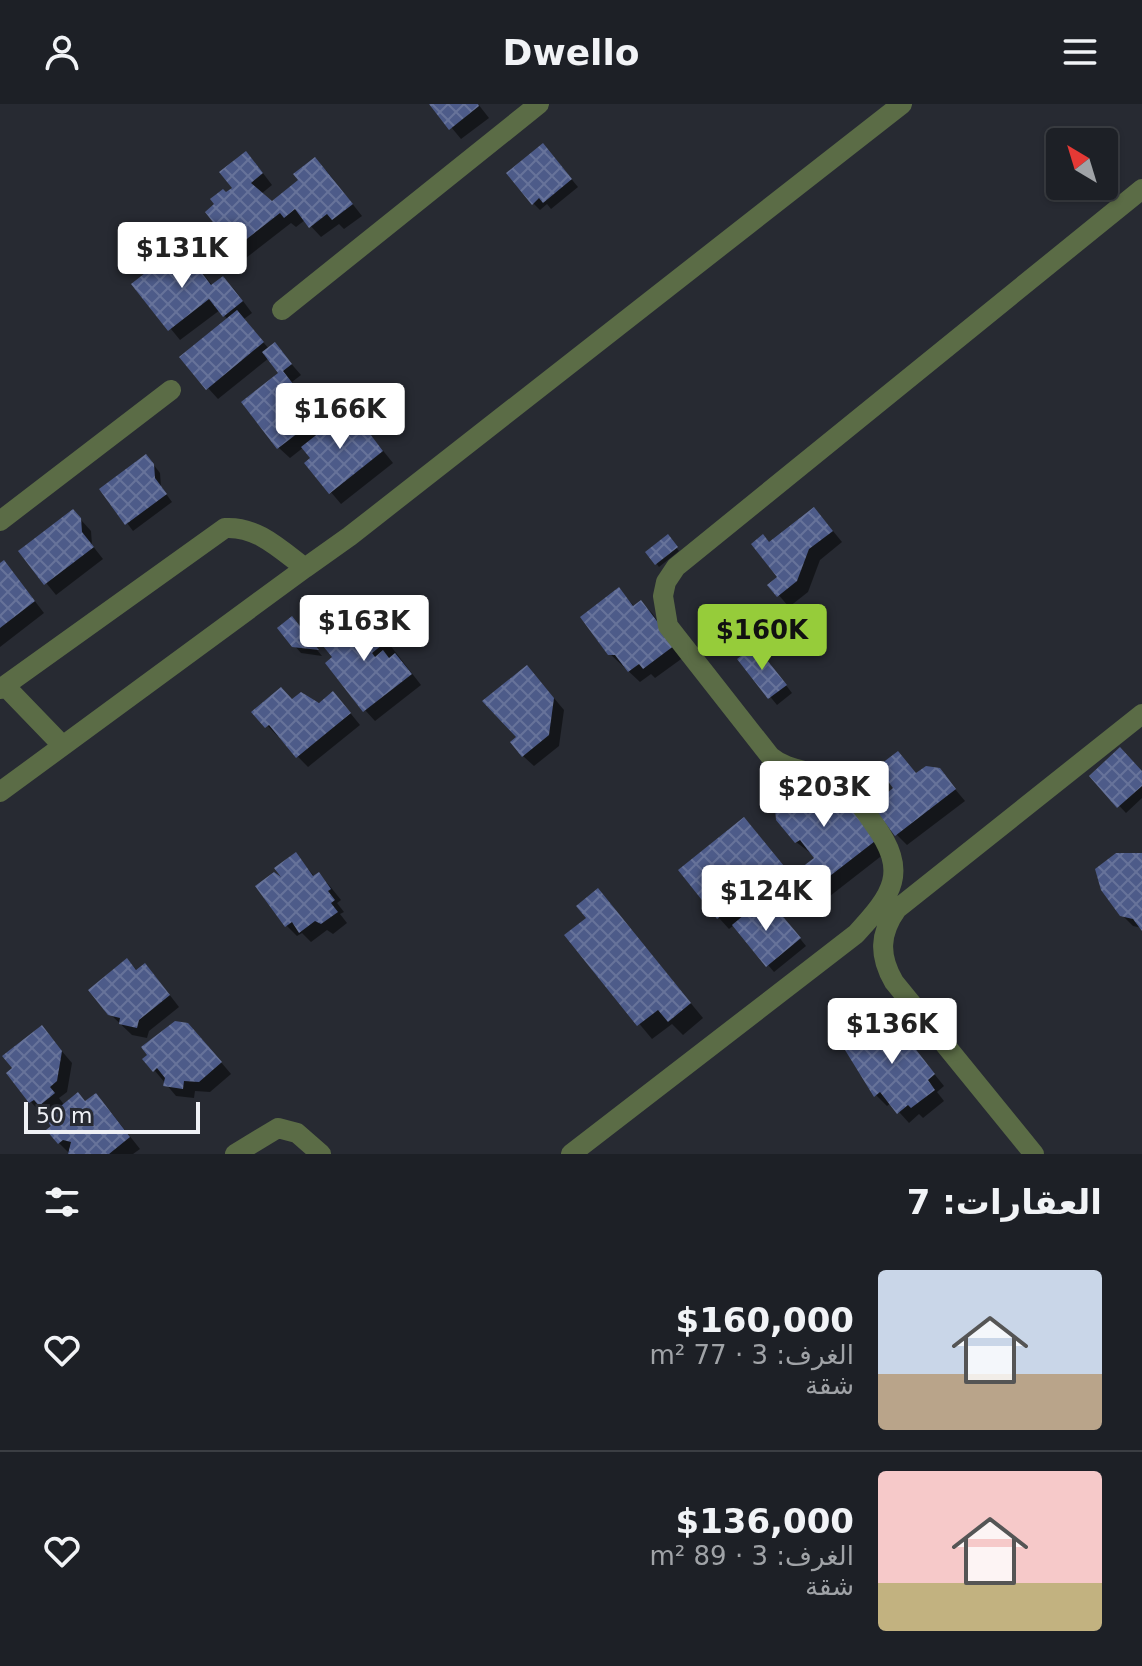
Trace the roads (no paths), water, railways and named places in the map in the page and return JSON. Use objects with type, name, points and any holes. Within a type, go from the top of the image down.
[{"type":"street","points":[[282,310],[513,112],[539,104]]},
{"type":"street","points":[[0,792],[61,744],[350,536],[902,104]]},
{"type":"street","points":[[571,1154],[856,934],[874,915],[895,878],[896,868],[889,846],[861,806],[839,784],[817,773],[783,767],[770,756],[668,626],[664,611],[666,582],[676,567],[1142,189]]},
{"type":"street","points":[[0,521],[171,390]]},
{"type":"street","points":[[61,744],[3,688],[225,528],[243,527],[260,535],[305,568]]},
{"type":"street","points":[[1034,1154],[894,982],[884,964],[883,935],[897,909],[1142,714]]},
{"type":"street","points":[[235,1154],[278,1128],[297,1133],[321,1154]]}]
